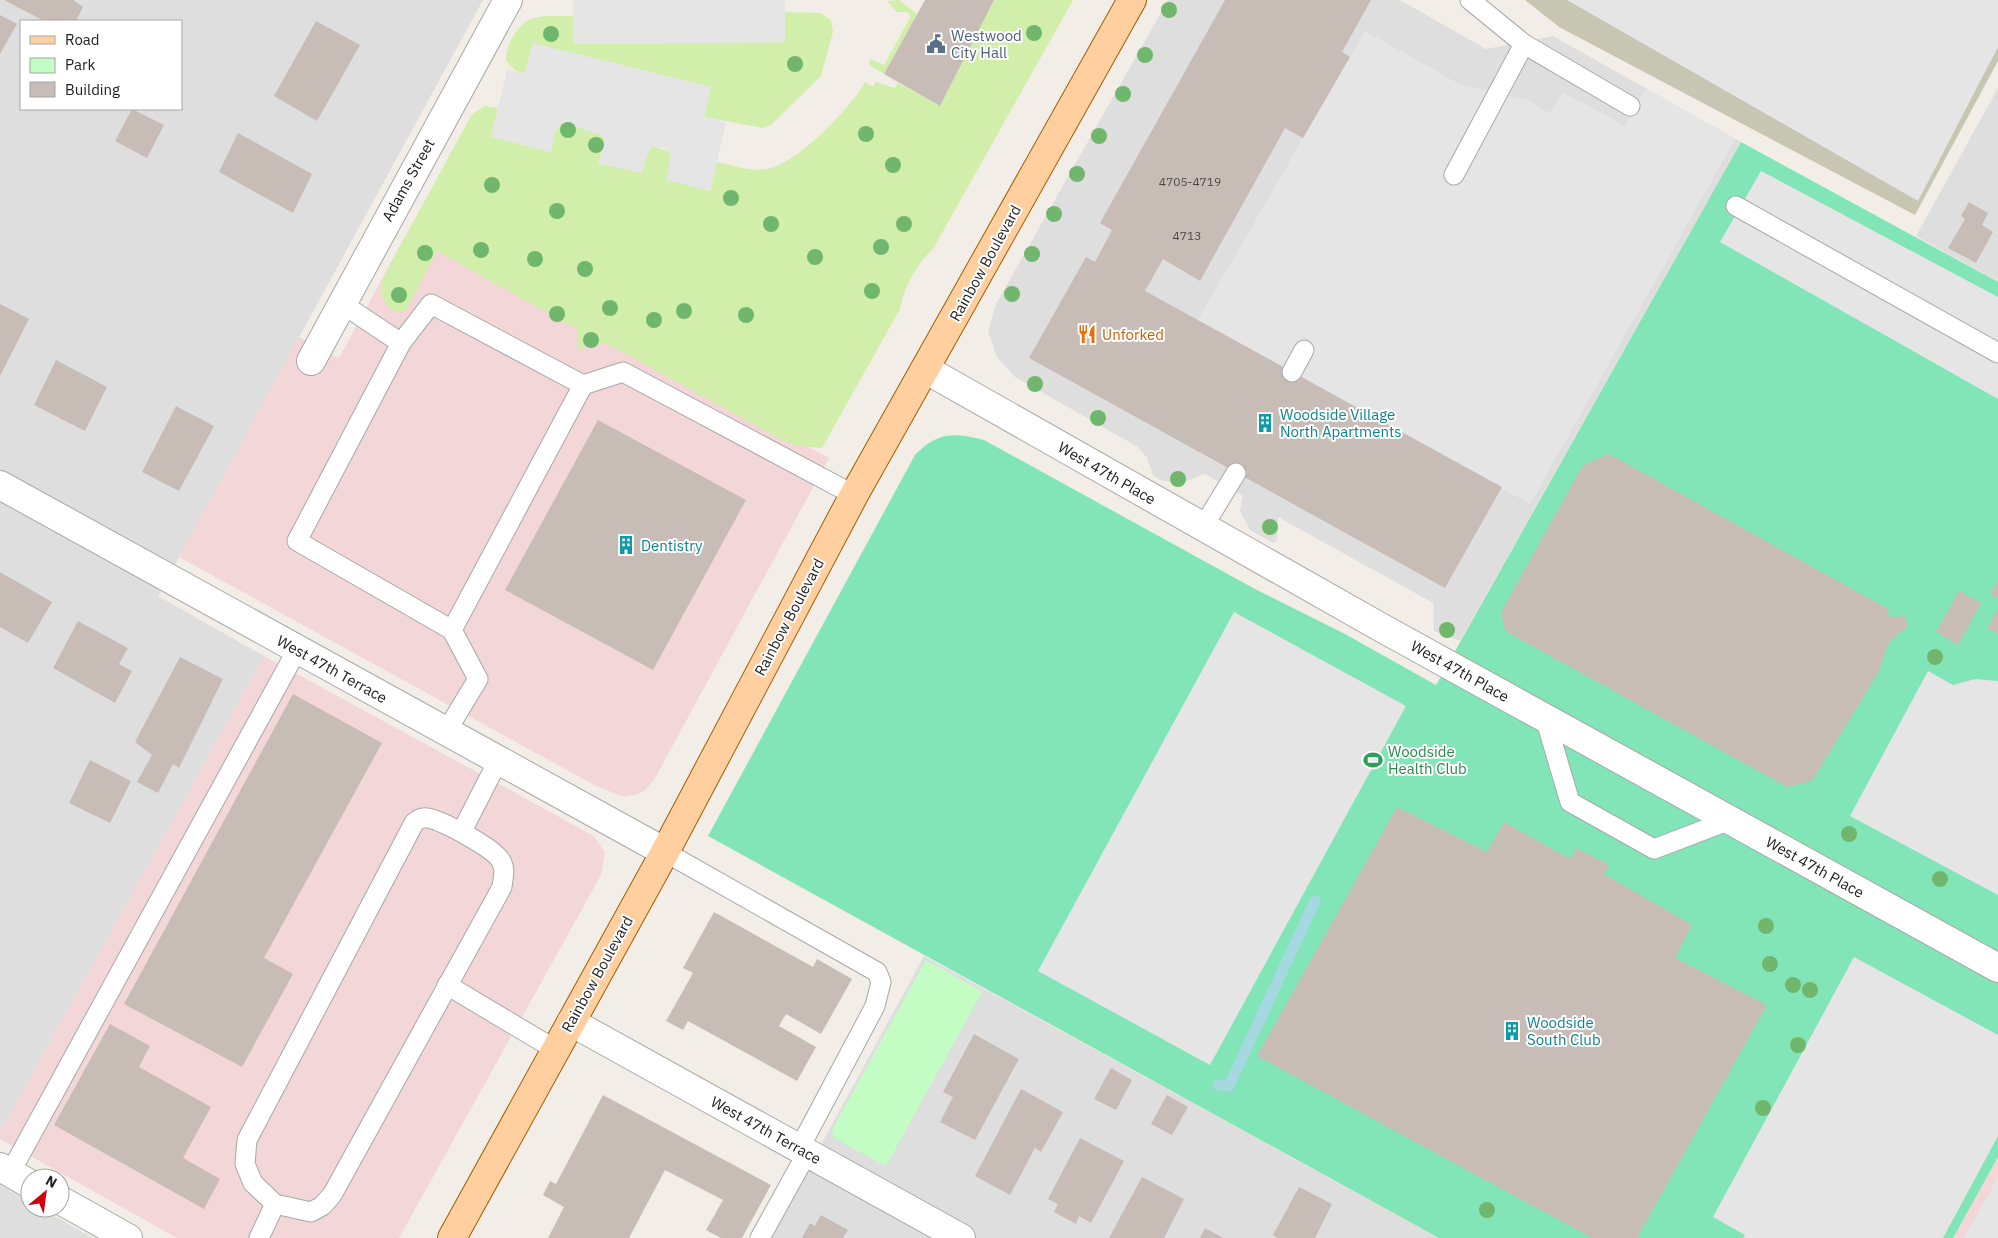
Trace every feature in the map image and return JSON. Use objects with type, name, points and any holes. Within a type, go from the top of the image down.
[{"type":"main road","name":"Rainbow Boulevard","points":[[452,1238],[665,852],[854,495],[1132,0]]},
{"type":"street","name":"Adams Street","points":[[310,361],[508,0]]},
{"type":"street","name":"West 47th Place","points":[[925,369],[1545,718],[1998,968]]},
{"type":"street","name":"West 47th Terrace","points":[[0,485],[665,852]]},
{"type":"street","name":"West 47th Terrace","points":[[571,1022],[961,1238]]},
{"type":"street","points":[[70,1206],[128,1238]]},
{"type":"lane","points":[[1470,0],[1524,44],[1630,106]]},
{"type":"lane","points":[[1454,175],[1524,44]]},
{"type":"lane","points":[[1736,206],[1998,353]]},
{"type":"lane","points":[[341,303],[401,343]]},
{"type":"lane","points":[[446,732],[478,679],[452,630],[297,541],[401,343],[431,304],[583,386]]},
{"type":"lane","points":[[1292,372],[1304,350]]},
{"type":"lane","points":[[452,630],[583,386],[623,372],[854,495]]},
{"type":"lane","points":[[1203,527],[1236,473]]},
{"type":"lane","points":[[13,1175],[297,650]]},
{"type":"lane","points":[[1545,718],[1570,802],[1654,849],[1730,820]]},
{"type":"lane","points":[[462,831],[498,761]]},
{"type":"lane","points":[[420,818],[427,818],[462,831],[500,858],[505,869],[502,887],[332,1196],[322,1206],[311,1212],[275,1204],[253,1183],[245,1164],[247,1140],[414,823],[420,818]]},
{"type":"lane","points":[[665,852],[877,972],[881,982],[875,1006],[760,1238]]},
{"type":"lane","points":[[447,986],[556,1050]]},
{"type":"lane","points":[[260,1238],[275,1204]]},
{"type":"shaded area","points":[[0,0],[483,0],[158,596],[264,656],[0,1132]]},
{"type":"shaded area","points":[[573,0],[785,0],[785,42],[573,44]]},
{"type":"shaded area","points":[[1168,0],[1400,0],[1486,49],[1553,36],[1741,142],[1460,641],[1434,631],[1433,603],[1278,517],[1277,541],[1273,543],[1250,530],[1240,511],[1243,496],[1205,474],[1179,484],[1160,480],[1153,475],[1147,458],[1138,447],[1015,377],[997,357],[988,331],[996,304]]},
{"type":"shaded area","points":[[1525,0],[1998,0],[1998,61],[1915,215],[1559,27]]},
{"type":"shaded area","points":[[1567,0],[1998,0],[1998,47],[1918,201]]},
{"type":"shaded area","points":[[1365,31],[1459,84],[1525,99],[1550,113],[1563,92],[1625,126],[1646,88],[1735,139],[1530,504],[1198,320]]},
{"type":"shaded area","points":[[533,43],[711,87],[704,117],[726,123],[710,191],[666,180],[671,155],[664,148],[652,146],[649,149],[642,173],[598,164],[605,140],[603,136],[564,123],[556,128],[551,152],[491,137],[507,70],[525,73]]},
{"type":"shaded area","points":[[1998,88],[1998,282],[1916,236]]},
{"type":"shaded area","points":[[1761,171],[1998,297],[1998,399],[1720,242]]},
{"type":"shaded area","points":[[409,229],[829,458],[654,780],[644,791],[638,794],[624,797],[596,786],[179,557],[299,337],[339,358]]},
{"type":"shaded area","points":[[1234,612],[1406,706],[1210,1065],[1038,971]]},
{"type":"shaded area","points":[[264,656],[594,836],[605,853],[601,875],[399,1238],[177,1238],[70,1178],[70,1168],[52,1168],[0,1139],[0,1132]]},
{"type":"shaded area","points":[[1928,671],[1953,685],[1975,679],[1998,681],[1998,895],[1850,816]]},
{"type":"shaded area","points":[[924,956],[1439,1238],[770,1238]]},
{"type":"shaded area","points":[[1854,957],[1998,1035],[1998,1136],[1943,1238],[1743,1238],[1745,1235],[1713,1217]]},
{"type":"shaded area","points":[[1998,1157],[1998,1238],[1953,1238]]},
{"type":"shaded area","points":[[1998,1177],[1998,1238],[1964,1238]]},
{"type":"shaded area","points":[[0,1185],[20,1196],[20,1218],[58,1218],[93,1238],[0,1238]]},
{"type":"green space","points":[[899,0],[917,14],[884,74],[869,65],[870,59],[884,65],[911,16],[906,12],[897,12],[887,1]]},
{"type":"green space","points":[[994,0],[1073,0],[933,249],[922,261],[912,277],[904,293],[900,309],[822,448],[798,446],[784,441],[606,343],[578,349],[578,330],[437,251],[407,309],[403,312],[394,311],[385,303],[381,295],[381,285],[385,274],[472,114],[485,106],[498,108],[491,136],[551,152],[556,131],[564,123],[599,132],[605,140],[598,164],[646,155],[652,146],[668,151],[710,191],[717,162],[760,170],[778,165],[792,158],[807,147],[835,120],[865,82],[873,87],[876,82],[895,88],[898,83],[940,106]]},
{"type":"green space","points":[[785,12],[821,13],[831,20],[833,32],[821,76],[771,125],[763,128],[704,117],[711,87],[533,44],[525,73],[516,71],[506,61],[509,44],[520,27],[526,22],[539,17],[573,16],[573,44],[785,42]]},
{"type":"green space","name":"Woodside Health Club","points":[[1741,142],[1998,282],[1998,1157],[1953,1238],[1439,1238],[708,836],[915,455],[931,442],[946,436],[955,435],[984,440],[1255,589],[1345,634],[1436,685]]},
{"type":"green space","points":[[926,960],[982,992],[886,1166],[834,1138],[832,1130]]},
{"type":"building","points":[[4,0],[73,0],[83,7],[76,20],[42,20]]},
{"type":"building","name":"Westwood City Hall","points":[[925,0],[994,0],[940,106],[884,74]]},
{"type":"building","points":[[1225,0],[1371,0],[1342,52],[1350,57],[1303,138],[1285,128],[1200,281],[1163,259],[1145,291],[1502,487],[1445,588],[1029,358],[1086,257],[1095,262],[1112,230],[1100,223]]},
{"type":"building","points":[[0,15],[17,24],[0,54]]},
{"type":"building","points":[[316,21],[360,45],[317,121],[274,96]]},
{"type":"building","points":[[131,110],[164,125],[147,158],[115,141]]},
{"type":"building","points":[[238,133],[312,174],[293,213],[219,172]]},
{"type":"building","points":[[1969,202],[1988,213],[1982,225],[1993,232],[1976,263],[1948,248],[1965,219],[1961,216]]},
{"type":"building","points":[[0,304],[29,319],[0,376]]},
{"type":"building","points":[[56,360],[107,387],[85,431],[34,405]]},
{"type":"building","points":[[176,406],[214,426],[179,491],[142,472]]},
{"type":"building","name":"Dentistry","points":[[598,420],[746,500],[653,670],[505,590]]},
{"type":"building","points":[[1609,454],[1888,609],[1889,617],[1905,616],[1908,626],[1889,642],[1878,673],[1812,781],[1787,787],[1505,631],[1501,612],[1583,465]]},
{"type":"building","points":[[0,572],[52,602],[28,643],[0,627]]},
{"type":"building","points":[[1998,580],[1998,598],[1990,594]]},
{"type":"building","points":[[1959,591],[1981,603],[1958,645],[1936,632]]},
{"type":"building","points":[[1998,608],[1998,634],[1987,628]]},
{"type":"building","points":[[78,621],[128,648],[119,664],[132,671],[115,703],[53,668]]},
{"type":"building","points":[[180,657],[223,679],[179,768],[173,764],[158,793],[137,782],[152,755],[135,742]]},
{"type":"building","points":[[293,694],[382,743],[264,958],[293,974],[242,1067],[124,1004]]},
{"type":"building","points":[[90,760],[131,781],[110,823],[69,803]]},
{"type":"building","name":"Woodside South Club","points":[[1397,807],[1487,852],[1504,822],[1570,859],[1576,848],[1609,865],[1604,874],[1692,925],[1675,958],[1767,1005],[1637,1238],[1592,1238],[1257,1056]]},
{"type":"building","points":[[714,912],[813,967],[817,959],[852,979],[821,1034],[786,1014],[779,1026],[816,1047],[797,1081],[688,1021],[683,1030],[666,1021],[693,973],[683,968]]},
{"type":"building","points":[[110,1024],[150,1046],[139,1067],[211,1107],[183,1158],[220,1179],[204,1209],[54,1125]]},
{"type":"building","points":[[974,1034],[1019,1059],[975,1140],[940,1122],[953,1097],[943,1092]]},
{"type":"building","points":[[1111,1068],[1132,1080],[1116,1110],[1094,1099]]},
{"type":"building","points":[[1021,1089],[1063,1112],[1041,1152],[1035,1148],[1010,1195],[975,1176]]},
{"type":"building","points":[[603,1095],[771,1185],[742,1238],[721,1238],[706,1230],[723,1200],[665,1170],[629,1238],[548,1238],[564,1207],[543,1195],[550,1181],[556,1184]]},
{"type":"building","points":[[1167,1095],[1188,1107],[1172,1135],[1151,1124]]},
{"type":"building","points":[[1080,1138],[1124,1161],[1091,1223],[1079,1216],[1076,1224],[1054,1212],[1058,1204],[1048,1199]]},
{"type":"building","points":[[1142,1177],[1184,1199],[1164,1238],[1109,1238]]},
{"type":"building","points":[[1299,1187],[1332,1204],[1315,1238],[1278,1238],[1273,1235]]},
{"type":"building","points":[[821,1215],[848,1230],[843,1238],[802,1238],[810,1223],[815,1226]]},
{"type":"building","points":[[1205,1228],[1223,1238],[1200,1238]]},
{"type":"waterway","points":[[1218,1085],[1229,1086],[1315,901]]},
{"type":"place","name":"Westwood City Hall","points":[[936,44]]},
{"type":"place","name":"Unforked","points":[[1087,334]]},
{"type":"place","name":"Woodside Village North Apartments","points":[[1265,423]]},
{"type":"place","name":"Dentistry","points":[[626,545]]},
{"type":"place","name":"Woodside Health Club","points":[[1373,760]]},
{"type":"place","name":"Woodside South Club","points":[[1512,1031]]}]
